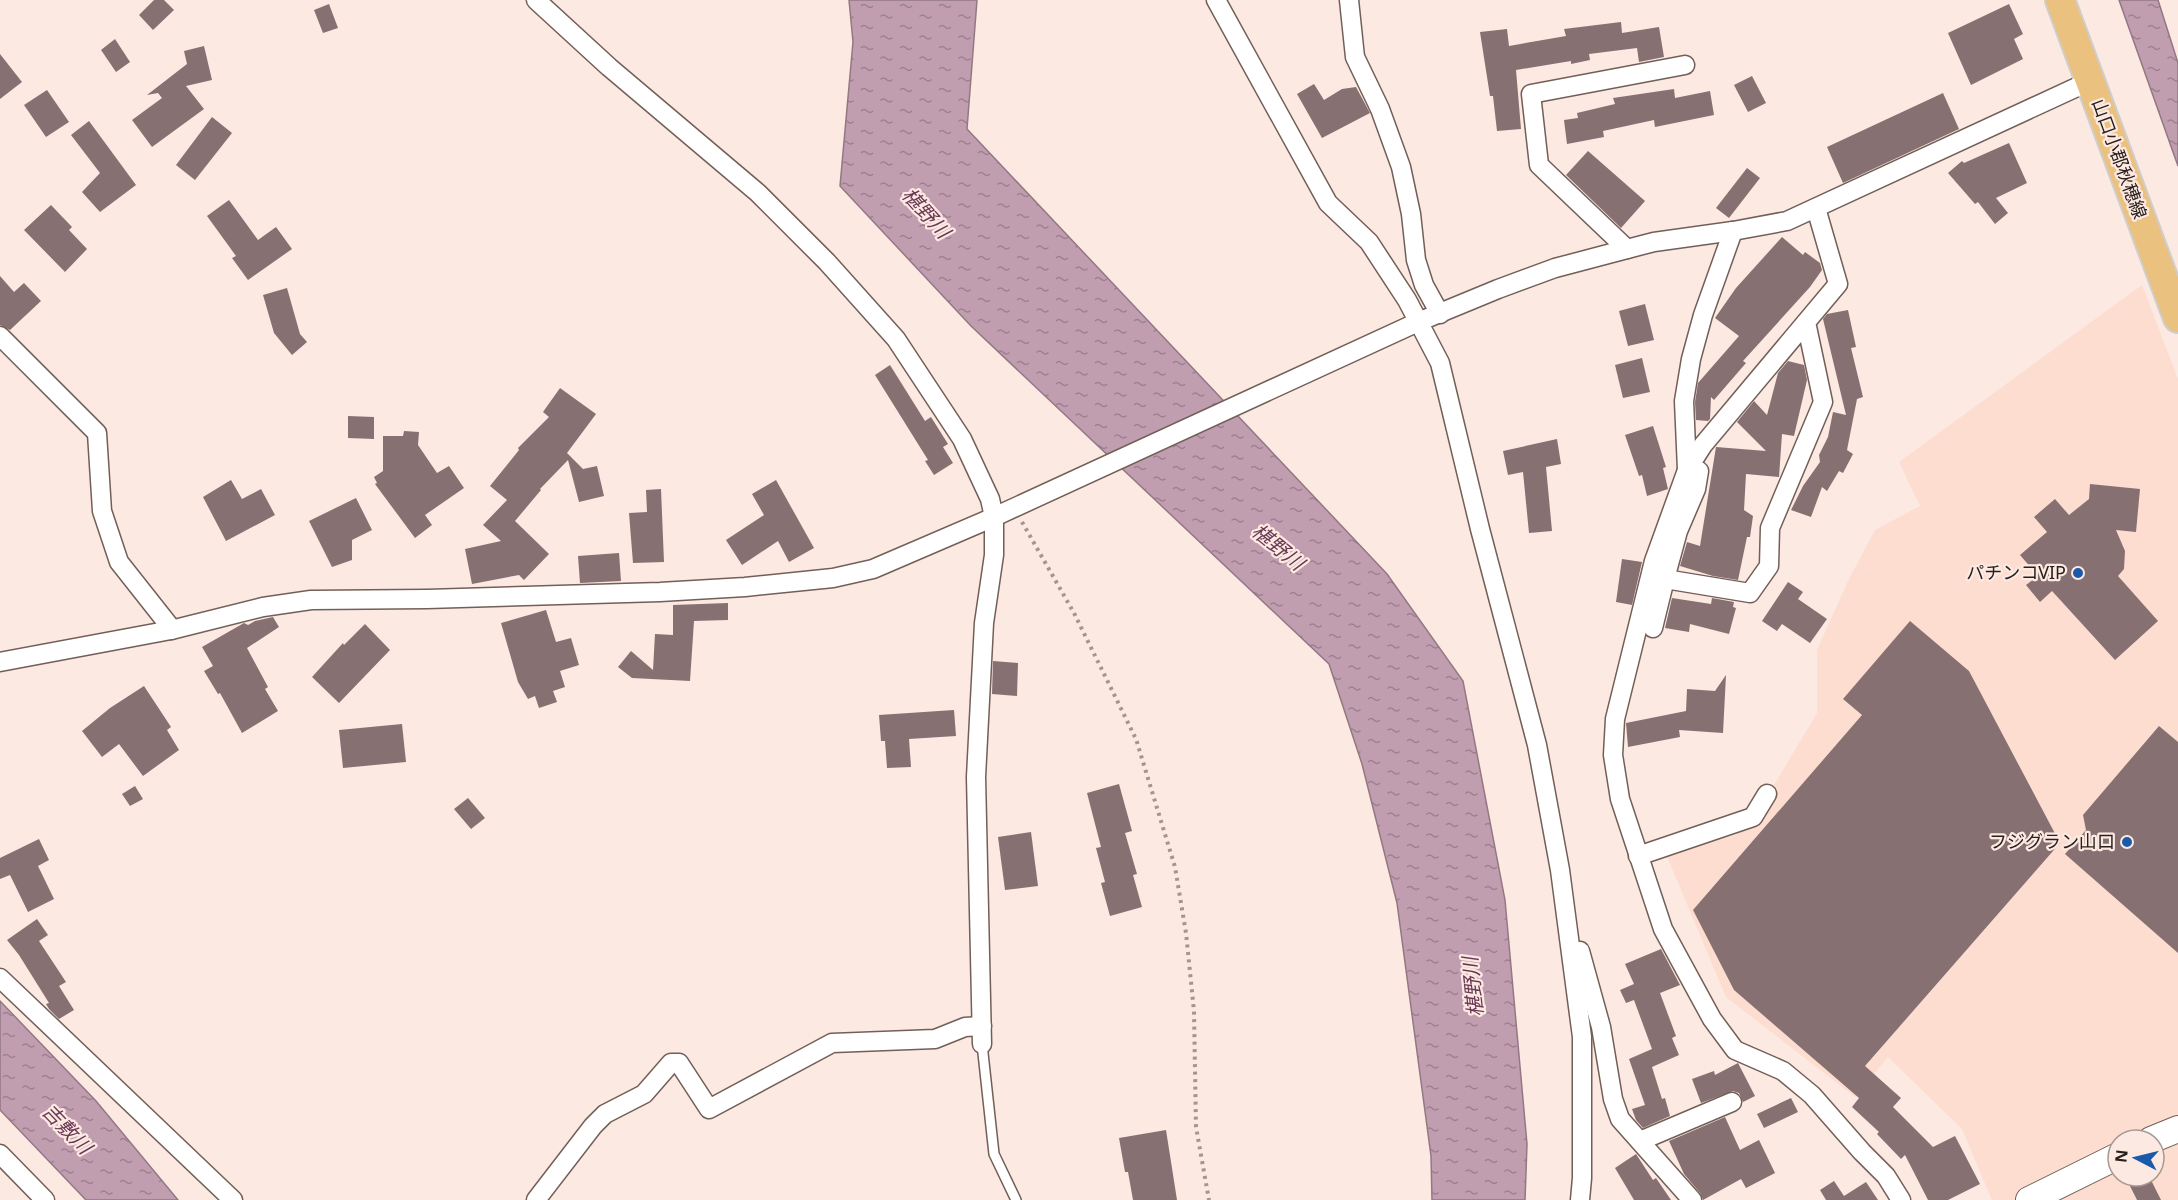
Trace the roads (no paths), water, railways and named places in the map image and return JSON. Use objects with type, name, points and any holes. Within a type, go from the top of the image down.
[{"type":"main road","name":"山口小郡秋穂線","points":[[2060,0],[2178,318]]},
{"type":"street","points":[[536,0],[609,67],[758,193],[827,262],[896,339],[962,439],[990,499],[994,517],[994,555],[984,623],[976,777],[982,1035],[965,1027],[935,1039],[832,1042],[709,1109],[679,1064],[671,1063],[645,1094],[605,1114],[593,1126],[536,1200]]},
{"type":"street","points":[[1216,0],[1328,203],[1369,242],[1407,300],[1440,363],[1480,530],[1537,745],[1564,900],[1581,1037],[1582,1178],[1580,1200]]},
{"type":"street","points":[[1349,0],[1355,57],[1380,110],[1401,166],[1411,214],[1416,260],[1424,285],[1440,314]]},
{"type":"street","points":[[1627,249],[1539,165],[1531,94],[1685,65]]},
{"type":"street","points":[[0,662],[171,630],[263,607],[311,600],[660,592],[745,587],[833,578],[873,569],[1014,508],[1418,322],[1498,289],[1555,268],[1654,242],[1787,221],[2090,81]]},
{"type":"street","points":[[1816,208],[1838,284],[1703,445],[1687,470],[1654,561],[1615,718],[1613,755],[1618,788],[1663,929],[1712,1019],[1735,1050],[1783,1071],[1812,1095],[1886,1176],[1901,1200]]},
{"type":"street","points":[[1687,470],[1684,401],[1691,359],[1703,315],[1733,231]]},
{"type":"street","points":[[1665,579],[1750,593],[1769,566],[1770,528],[1823,402],[1806,322]]},
{"type":"street","points":[[0,336],[97,433],[102,511],[119,562],[171,630]]},
{"type":"street","points":[[1653,628],[1678,531],[1696,489],[1699,471],[1687,470]]},
{"type":"street","points":[[1638,856],[1753,817],[1767,794]]},
{"type":"street","points":[[1564,900],[1601,1027],[1612,1099],[1620,1119],[1692,1200]]},
{"type":"street","points":[[0,978],[233,1200]]},
{"type":"street","points":[[1640,1142],[1732,1102]]},
{"type":"street","points":[[0,1154],[45,1200]]},
{"type":"street","points":[[2029,1200],[2106,1162]]},
{"type":"lane","points":[[982,1035],[994,1154],[1016,1200]]},
{"type":"water","name":"椹野川","points":[[849,0],[977,0],[967,129],[1387,574],[1463,681],[1505,900],[1527,1144],[1525,1200],[1432,1200],[1431,1156],[1397,903],[1362,764],[1329,664],[971,326],[840,186],[853,42]]},
{"type":"water","points":[[2119,0],[2158,0],[2178,63],[2178,166]]},
{"type":"water","name":"吉敷川","points":[[0,1001],[96,1101],[178,1200],[86,1200],[0,1110]]},
{"type":"place","name":"パチンコVIP","points":[[2078,573]]},
{"type":"place","name":"フジグラン山口","points":[[2127,842]]}]
